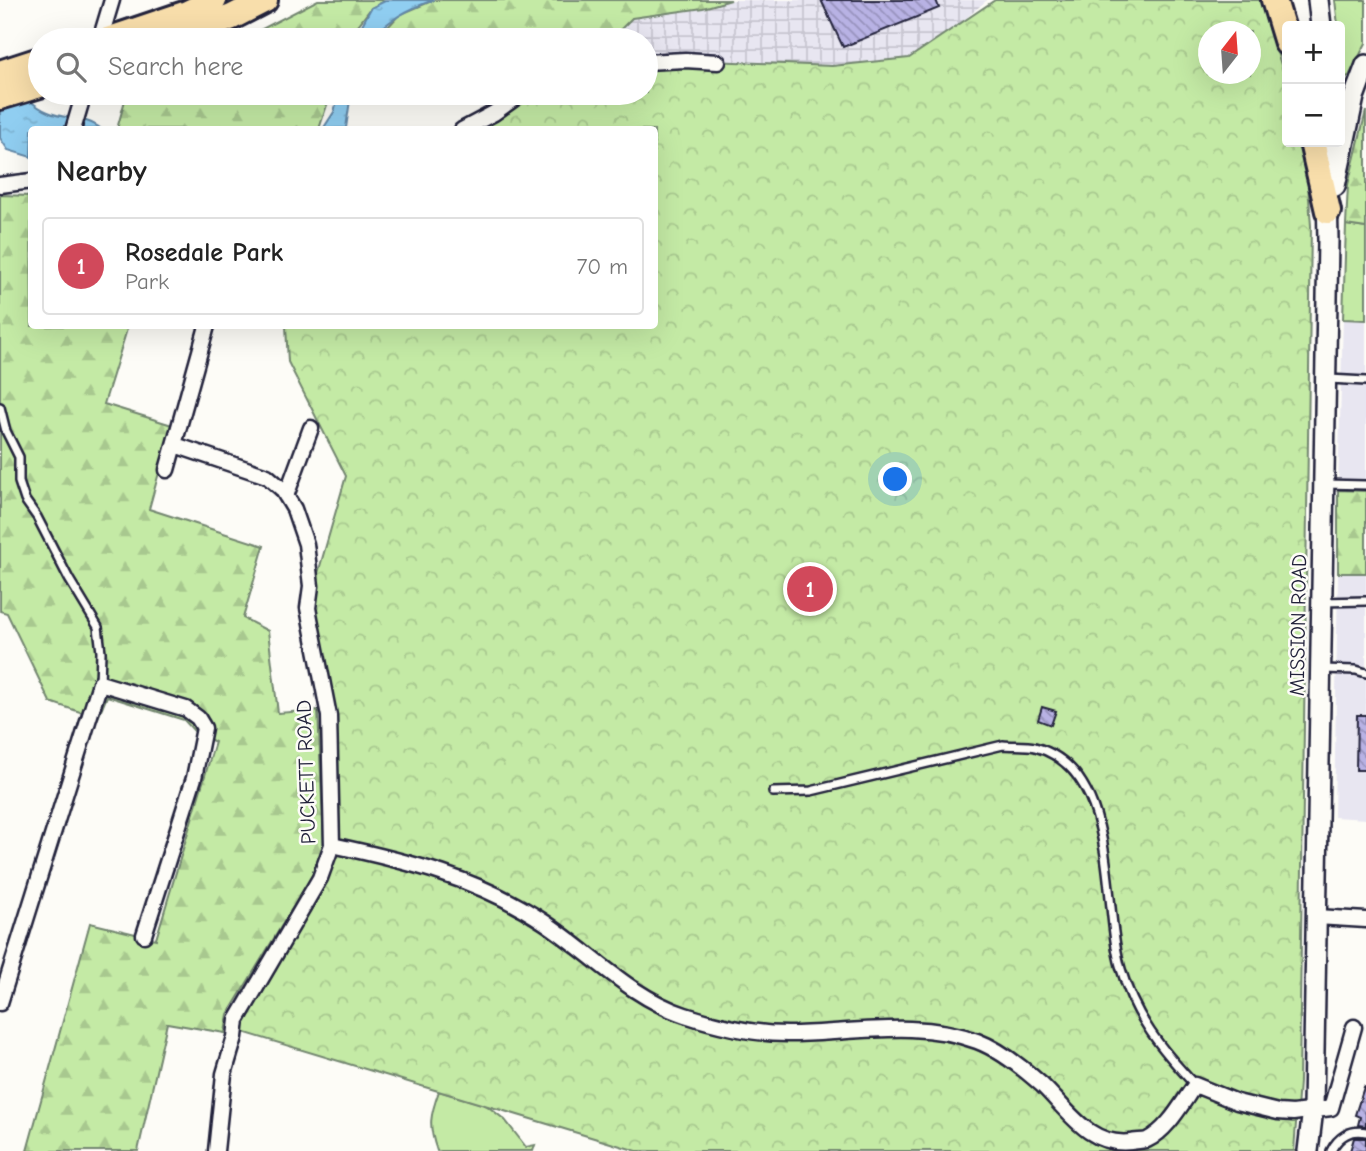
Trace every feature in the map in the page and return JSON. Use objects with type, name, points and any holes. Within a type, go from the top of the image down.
[{"type":"highway","points":[[183,21],[214,0]]},
{"type":"highway","points":[[154,28],[265,0]]},
{"type":"highway","points":[[1274,0],[1282,26]]},
{"type":"highway","points":[[0,73],[28,64]]},
{"type":"highway","points":[[0,97],[28,89]]},
{"type":"highway","points":[[1313,147],[1328,211]]},
{"type":"main road","points":[[1318,0],[1320,21]]},
{"type":"main road","points":[[1328,211],[1354,97],[1366,65]]},
{"type":"main road","name":"MISSION ROAD","points":[[1312,1150],[1328,211],[1326,147]]},
{"type":"street","points":[[104,28],[112,0]]},
{"type":"street","points":[[658,62],[718,62]]},
{"type":"street","points":[[74,126],[80,105]]},
{"type":"street","points":[[470,126],[505,105]]},
{"type":"street","points":[[0,185],[28,182]]},
{"type":"street","points":[[167,470],[207,329]]},
{"type":"street","points":[[286,496],[311,428]]},
{"type":"street","name":"PUCKETT ROAD","points":[[175,445],[267,476],[294,509],[307,554],[311,586],[308,608],[328,716],[332,845],[320,878],[237,1020],[224,1074],[216,1151]]},
{"type":"street","points":[[0,1003],[5,970],[100,683],[186,709],[198,718],[205,729],[194,778],[144,935]]},
{"type":"street","points":[[332,845],[410,862],[470,883],[544,922],[646,999],[682,1014],[722,1026],[791,1035],[873,1029],[937,1031],[977,1041],[1010,1059],[1042,1086],[1079,1125],[1101,1139],[1123,1143],[1146,1140],[1169,1122],[1195,1085],[1237,1102],[1278,1112],[1328,1109],[1333,1104],[1354,1027]]},
{"type":"street","points":[[1317,917],[1366,920]]},
{"type":"lane","points":[[1324,379],[1366,381]]},
{"type":"lane","points":[[0,407],[6,431],[19,457],[19,482],[25,500],[98,628],[101,652],[100,683]]},
{"type":"lane","points":[[1323,484],[1366,485]]},
{"type":"lane","points":[[1321,601],[1366,601]]},
{"type":"lane","points":[[1320,669],[1356,670],[1366,673]]},
{"type":"lane","points":[[774,792],[811,790],[1003,745],[1034,747],[1059,758],[1083,783],[1098,816],[1120,967],[1137,1012],[1164,1051],[1195,1085]]},
{"type":"lane","points":[[1331,1151],[1335,1143],[1345,1135],[1354,1131],[1366,1132]]},
{"type":"shaded area","points":[[731,0],[987,0],[956,27],[909,58],[832,66],[658,70],[658,28],[621,28],[631,18],[703,8]]},
{"type":"shaded area","points":[[1343,319],[1366,320],[1366,491],[1338,490]]},
{"type":"shaded area","points":[[1338,573],[1366,573],[1366,819],[1334,817]]},
{"type":"green space","points":[[318,0],[387,0],[371,8],[356,28],[264,28]]},
{"type":"green space","points":[[434,0],[731,0],[703,8],[632,18],[622,28],[387,28],[399,15]]},
{"type":"green space","points":[[995,0],[1260,0],[1282,68],[1282,147],[1305,147],[1311,226],[1299,1082],[1294,1151],[637,1151],[236,1030],[332,845],[329,716],[308,608],[346,476],[288,362],[286,329],[658,329],[658,126],[467,126],[502,105],[658,105],[658,61],[685,60],[832,66],[909,58]]},
{"type":"green space","points":[[1335,0],[1366,0],[1366,43],[1346,77],[1345,21],[1338,21]]},
{"type":"green space","points":[[124,105],[327,105],[320,126],[118,126]]},
{"type":"green space","points":[[1366,111],[1366,228],[1346,225],[1348,185]]},
{"type":"green space","points":[[0,195],[28,196],[28,329],[127,329],[104,404],[172,425],[149,509],[264,546],[243,618],[268,631],[278,713],[318,710],[324,843],[316,869],[228,1014],[225,1033],[167,1023],[138,1151],[27,1151],[90,923],[156,939],[215,742],[194,731],[184,720],[107,696],[98,718],[50,702],[7,613],[0,611]]},
{"type":"green space","points":[[1346,225],[1366,228],[1366,320],[1343,319]]},
{"type":"green space","points":[[1338,490],[1366,491],[1366,573],[1338,573]]},
{"type":"green space","points":[[439,1091],[486,1105],[505,1120],[526,1147],[535,1145],[533,1151],[437,1151],[431,1121]]},
{"type":"water","points":[[387,0],[434,0],[399,16],[383,28],[360,28],[371,8]]},
{"type":"water","points":[[0,72],[28,100],[28,105],[35,105],[54,114],[96,126],[28,126],[28,156],[8,150],[0,138]]},
{"type":"water","points":[[336,105],[349,105],[346,126],[325,126]]},
{"type":"building","points":[[821,0],[936,0],[939,8],[843,47]]},
{"type":"building","points":[[1042,707],[1056,711],[1051,725],[1038,720]]},
{"type":"building","points":[[1357,715],[1366,715],[1366,770],[1356,770]]},
{"type":"building","points":[[1364,1087],[1366,1126],[1358,1125],[1360,1117],[1355,1115]]},
{"type":"building","points":[[1354,1138],[1366,1138],[1366,1151],[1350,1151]]},
{"type":"place","name":"Rosedale Park","points":[[810,589]]}]
